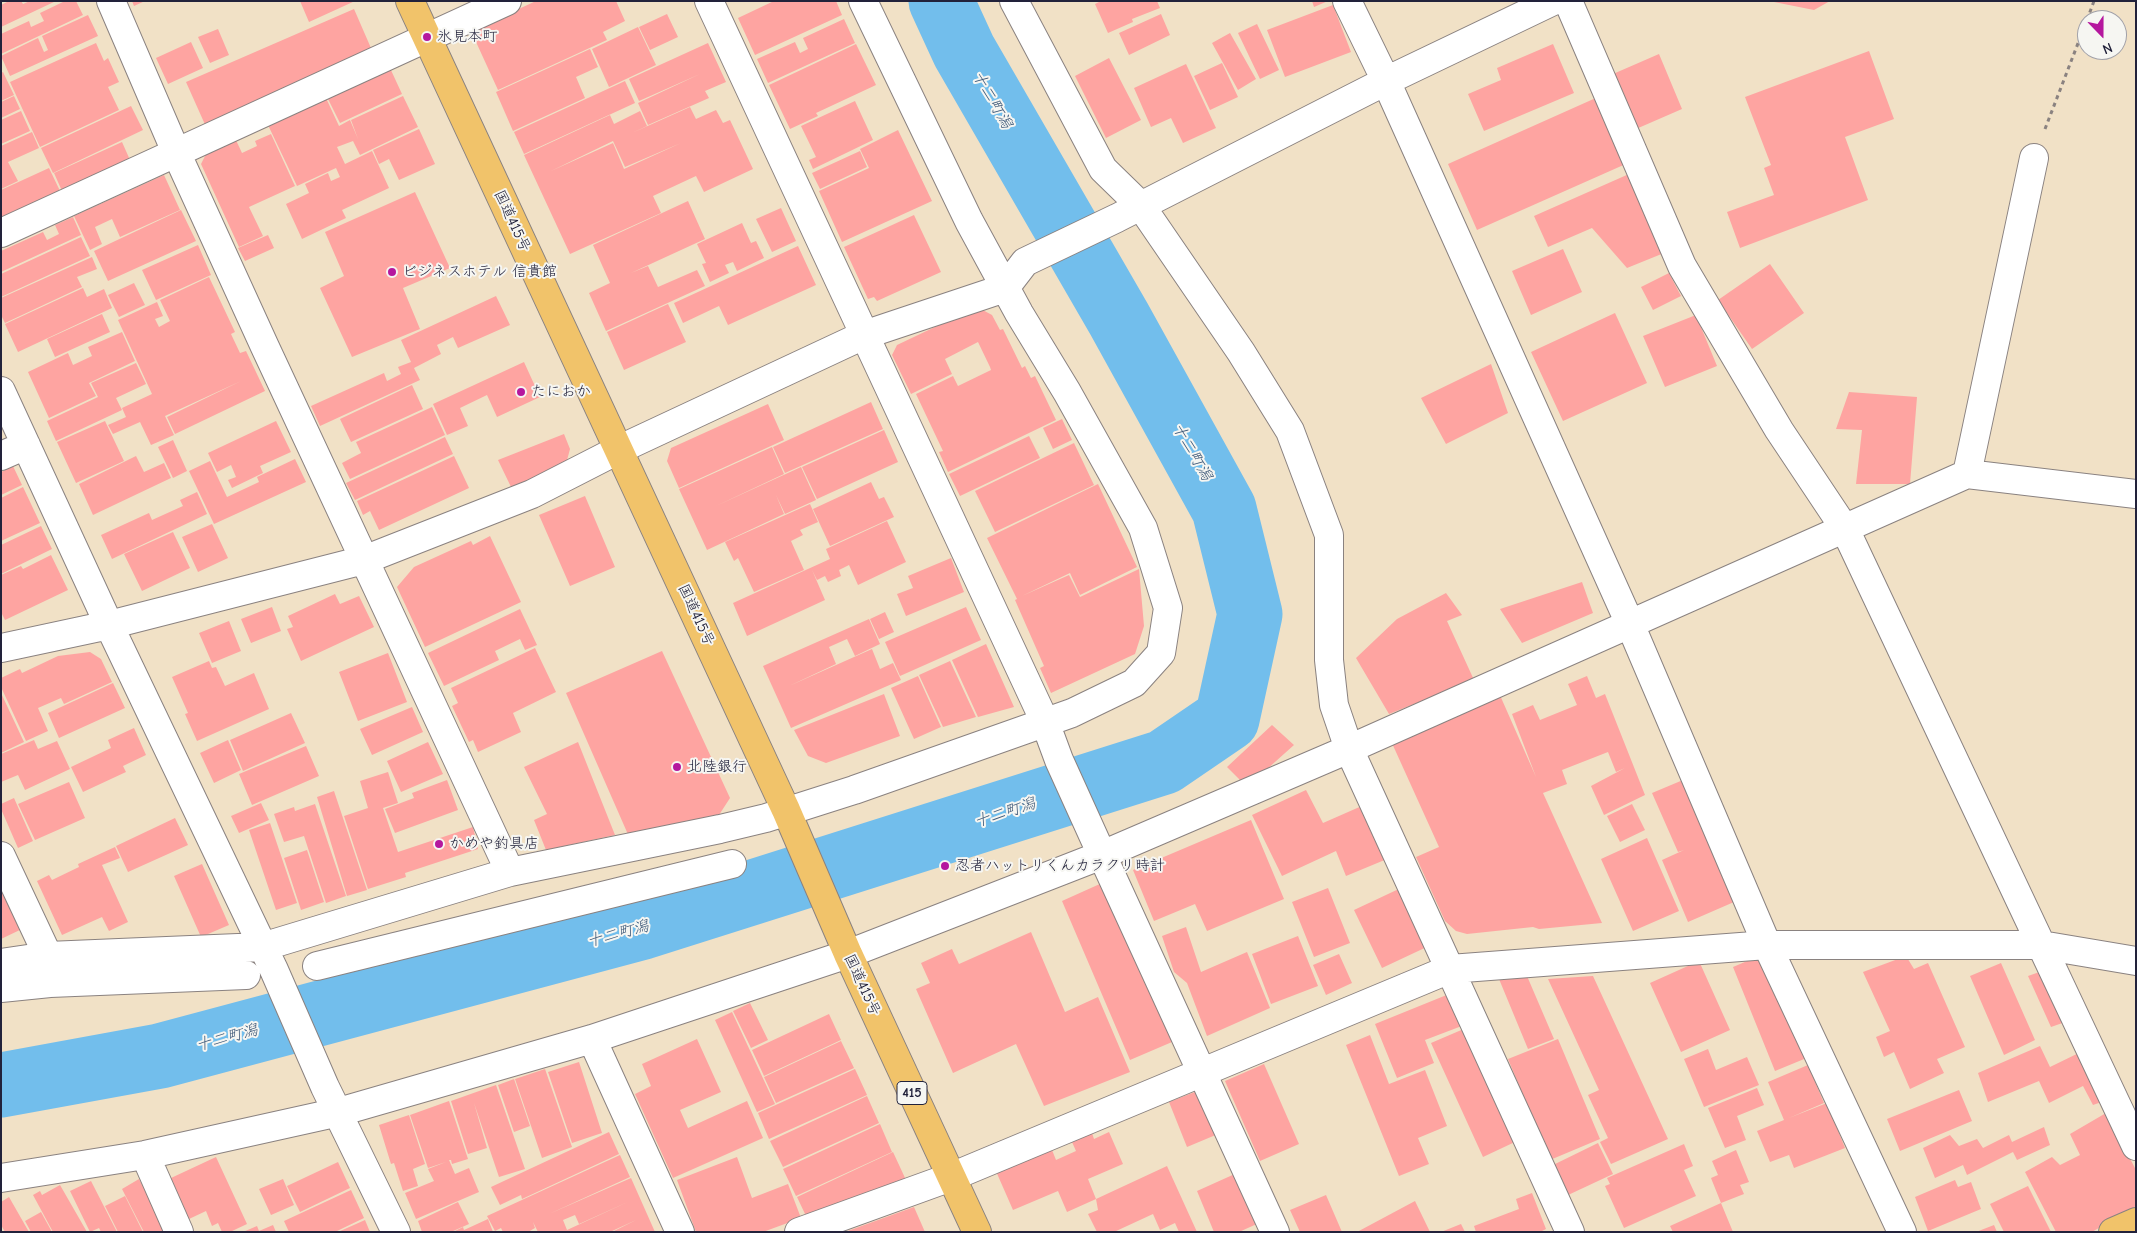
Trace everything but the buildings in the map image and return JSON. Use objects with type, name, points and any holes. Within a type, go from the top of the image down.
[{"type":"main road","name":"国道415号","points":[[410,1],[800,840],[848,954],[977,1232]]},
{"type":"main road","points":[[2113,1232],[2136,1222]]},
{"type":"street","points":[[111,1],[176,152],[510,872]]},
{"type":"street","points":[[1,233],[507,1]]},
{"type":"street","points":[[710,1],[1045,722],[1059,760],[1102,855],[1276,1232]]},
{"type":"street","points":[[1,963],[48,956],[268,958],[510,872],[720,829],[766,818],[786,810],[824,800],[1072,713],[1134,683],[1161,653],[1168,608],[1143,528],[1067,392],[1005,288],[969,221],[863,1]]},
{"type":"street","points":[[1014,1],[1103,168],[1129,212],[1240,352],[1290,431],[1329,535],[1329,660],[1334,705],[1349,749],[1570,1232]]},
{"type":"street","points":[[1347,1],[1386,81],[1630,624],[1767,945],[1902,1232]]},
{"type":"street","points":[[1,648],[109,625],[364,560],[532,494],[618,450],[864,335],[1005,288],[1025,262],[1129,212],[1386,81],[1553,1]]},
{"type":"street","points":[[1568,1],[1682,266],[1779,430],[1845,529],[2136,1146]]},
{"type":"street","points":[[1967,474],[2034,158]]},
{"type":"street","points":[[1,391],[109,625],[268,958],[325,1087],[339,1112],[396,1232]]},
{"type":"street","points":[[1,456],[26,445]]},
{"type":"street","points":[[1,1178],[145,1155],[339,1112],[592,1038],[848,954],[1102,855],[1349,749],[1967,474],[2136,494]]},
{"type":"street","points":[[1,856],[48,956]]},
{"type":"street","points":[[317,966],[732,864]]},
{"type":"street","points":[[799,1232],[952,1177],[1450,969],[1767,945],[2041,945],[2136,960]]},
{"type":"street","points":[[1,988],[246,975]]},
{"type":"street","points":[[592,1038],[680,1232]]},
{"type":"street","points":[[145,1155],[179,1232]]},
{"type":"path","points":[[2034,158],[2077,46]]},
{"type":"waterway","name":"十二町潟","points":[[1,1085],[160,1056],[643,927],[1164,762],[1227,719],[1250,614],[1224,509],[1119,319],[964,51],[941,1]]},
{"type":"place","name":"氷見本町","points":[[427,37]]},
{"type":"place","name":"ビジネスホテル 信貴館","points":[[392,272]]},
{"type":"place","name":"たにおか","points":[[521,392]]},
{"type":"place","name":"北陸銀行","points":[[677,767]]},
{"type":"place","name":"かめや釣具店","points":[[439,844]]},
{"type":"place","name":"忍者ハットリくんカラクリ時計","points":[[945,866]]}]
